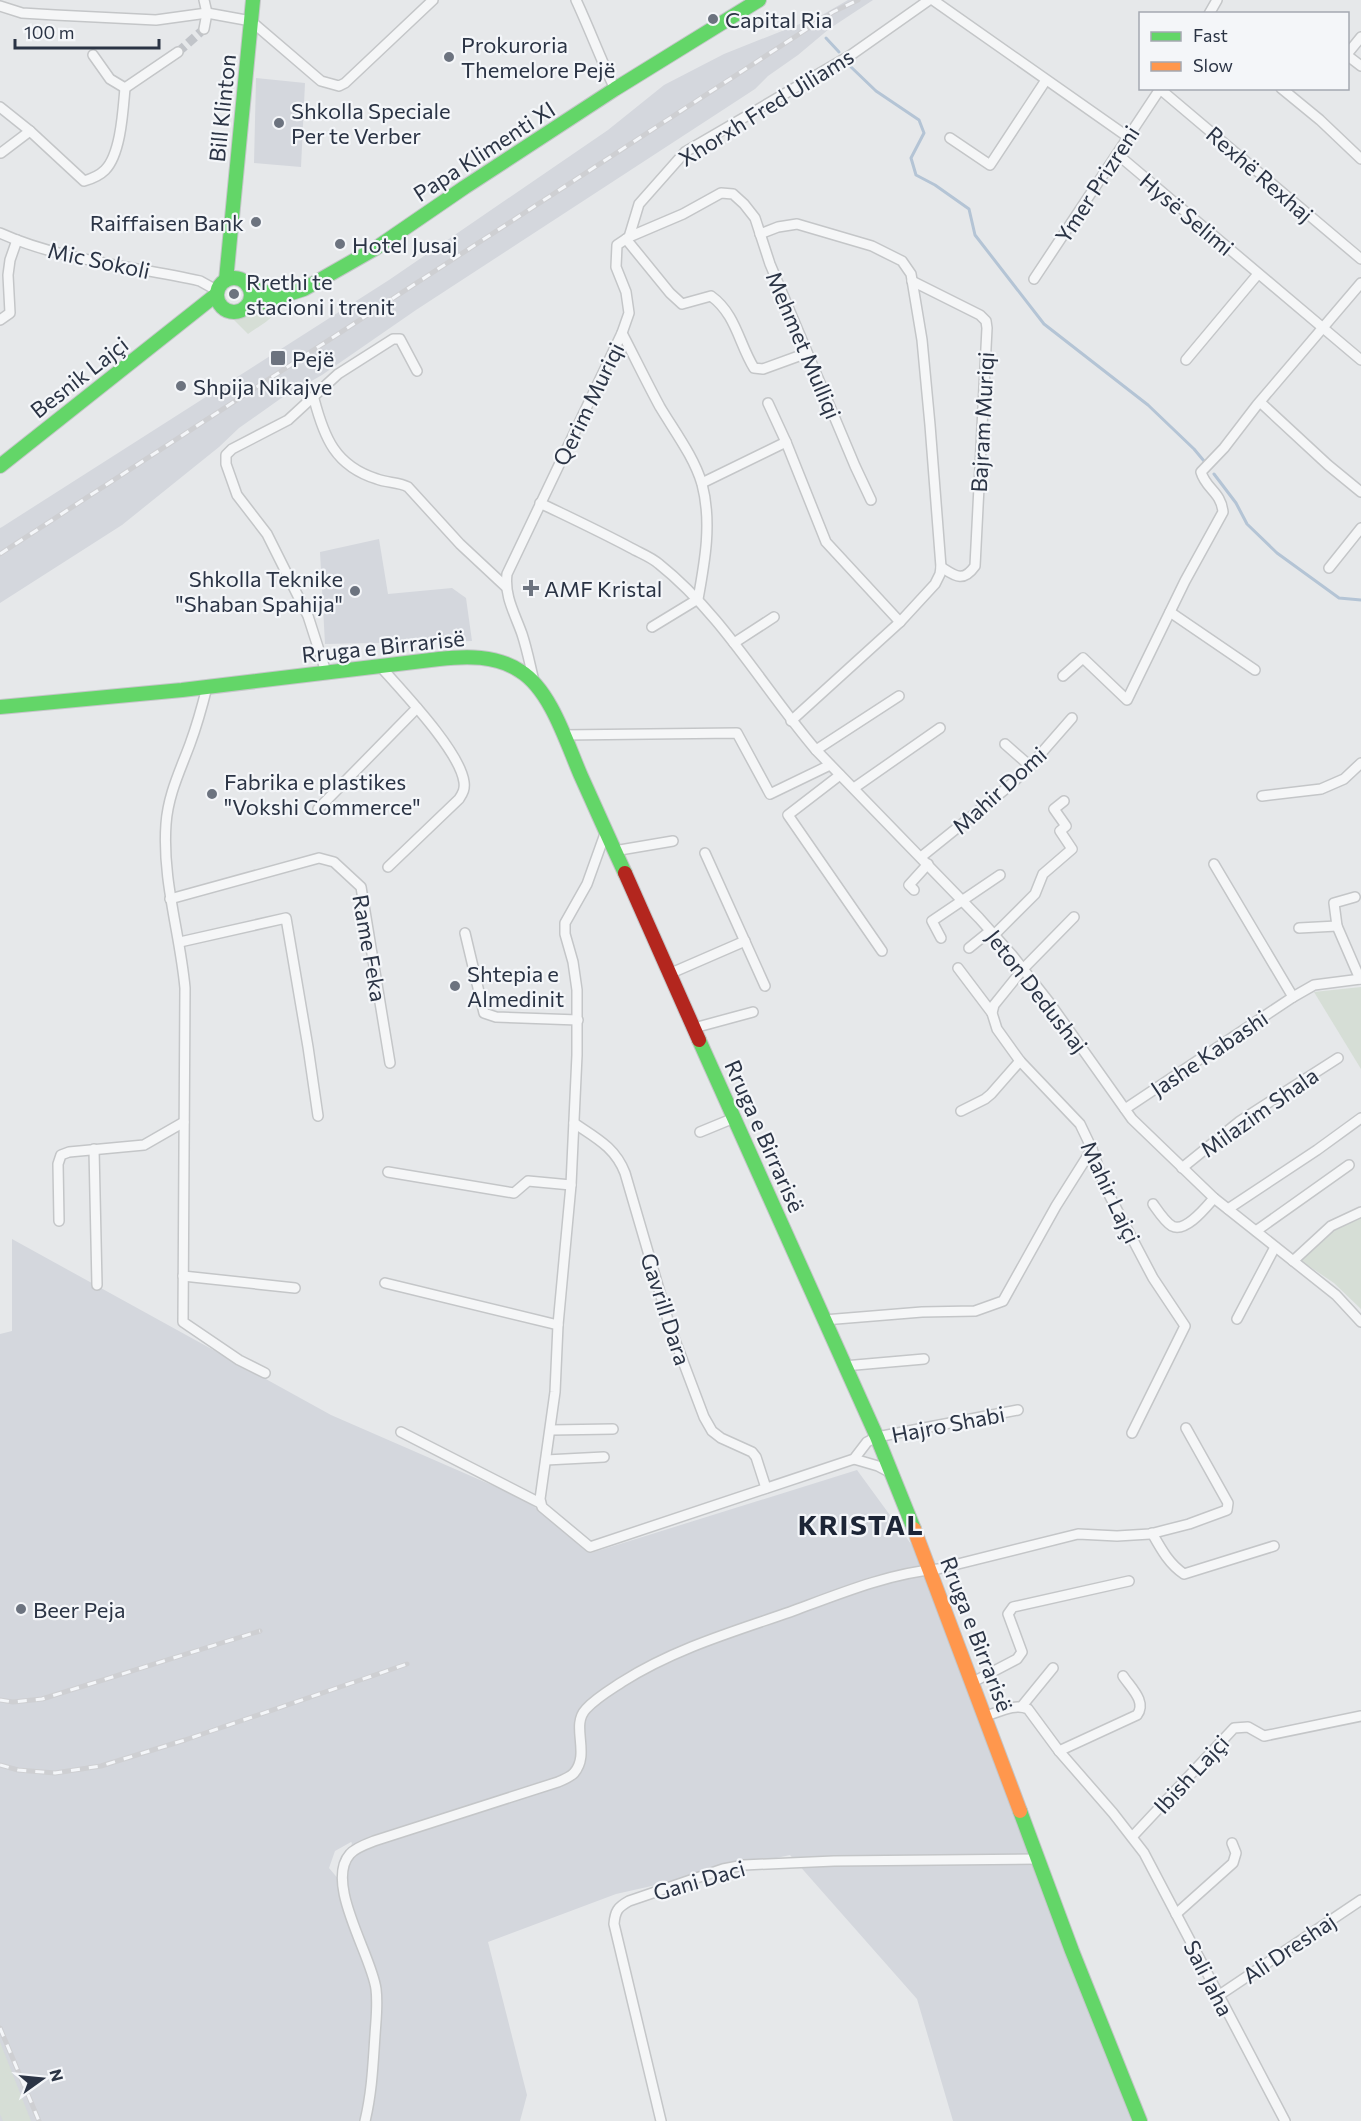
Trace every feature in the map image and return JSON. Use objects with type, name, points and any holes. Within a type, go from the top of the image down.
[{"type":"street","points":[[1,0],[0,6],[22,13],[156,20],[207,13],[251,21],[321,81],[339,86],[429,1]]},
{"type":"street","points":[[204,0],[207,13],[204,30]]},
{"type":"street","name":"Bill Klinton","points":[[221,287],[232,220],[253,0]]},
{"type":"street","points":[[576,0],[615,89]]},
{"type":"street","name":"Papa Klimenti XI","points":[[227,311],[238,312],[304,289],[376,248],[615,89],[759,0]]},
{"type":"street","points":[[931,0],[1128,137]]},
{"type":"street","name":"Xhorxh Fred Uiliams","points":[[628,238],[639,204],[685,152],[850,55],[931,0]]},
{"type":"street","points":[[1349,52],[1361,37]]},
{"type":"street","points":[[125,88],[178,52]]},
{"type":"street","points":[[93,55],[110,80],[125,88]]},
{"type":"street","points":[[1349,57],[1361,66]]},
{"type":"street","points":[[950,138],[990,165],[1046,80]]},
{"type":"street","points":[[0,107],[30,131],[84,182],[104,171],[113,160],[124,106],[125,88]]},
{"type":"street","name":"Ymer Prizreni","points":[[1034,279],[1159,90]]},
{"type":"street","name":"Rexhë Rexhaj","points":[[1162,90],[1361,258]]},
{"type":"street","points":[[1283,90],[1320,120],[1361,159]]},
{"type":"street","points":[[1,153],[30,131]]},
{"type":"street","name":"Hysë Selimi","points":[[1117,154],[1361,360]]},
{"type":"street","name":"Mehmet Mulliqi","points":[[628,238],[683,214],[721,193],[733,194],[755,218],[770,264],[871,500]]},
{"type":"street","name":"Bill Klinton","points":[[232,220],[237,259],[247,284]]},
{"type":"street","name":"Bajram Muriqi","points":[[760,234],[778,227],[797,224],[872,246],[902,261],[911,274],[926,383],[941,567],[961,577],[970,573],[975,566],[986,321],[980,315],[912,281]]},
{"type":"street","name":"Mic Sokoli","points":[[0,232],[16,240],[65,254],[221,287]]},
{"type":"street","points":[[628,238],[670,293],[682,304],[711,296],[718,301],[736,327],[754,368],[763,369],[807,353]]},
{"type":"street","name":"Qerim Muriqi","points":[[505,586],[511,565],[629,314],[626,292],[616,267],[617,245],[628,238]]},
{"type":"street","points":[[0,320],[10,314],[8,275],[16,240]]},
{"type":"street","points":[[1186,360],[1258,274]]},
{"type":"street","points":[[227,311],[219,304],[221,287],[236,278],[263,292],[290,294]]},
{"type":"street","points":[[1063,676],[1083,658],[1127,700],[1223,512],[1222,502],[1203,480],[1201,472],[1224,448],[1361,283]]},
{"type":"street","points":[[245,309],[250,300],[247,284]]},
{"type":"street","name":"Besnik Lajçi","points":[[0,466],[184,321],[221,287]]},
{"type":"street","name":"Besnik Lajçi","points":[[184,321],[204,314],[227,311]]},
{"type":"street","points":[[622,333],[702,483],[706,509],[708,536],[698,599],[652,627]]},
{"type":"street","points":[[326,672],[308,616],[267,534],[237,495],[226,464],[226,455],[288,420],[314,399],[338,374],[393,339],[399,339],[417,371]]},
{"type":"street","points":[[314,399],[325,435],[341,459],[350,467],[377,480],[403,484],[460,544],[505,586],[522,634],[534,681]]},
{"type":"street","points":[[1260,402],[1361,492]]},
{"type":"street","points":[[768,403],[826,542],[900,622]]},
{"type":"street","points":[[702,483],[786,442]]},
{"type":"street","name":"Jeton Dedushaj","points":[[540,503],[657,562],[698,599],[734,643],[791,721],[816,750],[963,901],[1023,969],[1132,1119],[1214,1198],[1336,1295],[1361,1322]]},
{"type":"street","points":[[1329,568],[1361,528]]},
{"type":"street","points":[[791,721],[900,622],[935,584],[941,567]]},
{"type":"street","points":[[1170,612],[1255,669]]},
{"type":"street","points":[[734,643],[774,617]]},
{"type":"street","name":"Rruga e Birrarisë","points":[[0,707],[207,687],[380,666],[480,658],[508,664],[534,681],[543,693],[563,735],[893,1474],[986,1716],[1103,2035],[1140,2121]]},
{"type":"street","points":[[380,666],[439,735],[464,779],[464,790],[454,804],[388,867]]},
{"type":"street","points":[[207,687],[200,717],[170,796],[166,823],[166,871],[180,942],[185,988],[183,1322],[239,1360],[265,1373]]},
{"type":"street","points":[[816,750],[899,696]]},
{"type":"street","points":[[318,809],[417,708]]},
{"type":"street","name":"Mahir Domi","points":[[914,890],[909,885],[924,861],[1030,766],[1072,717]]},
{"type":"street","points":[[854,788],[940,728]]},
{"type":"street","points":[[563,735],[736,733],[770,794],[830,765]]},
{"type":"street","points":[[1005,744],[1030,766]]},
{"type":"street","points":[[1262,796],[1320,789],[1344,779],[1361,763]]},
{"type":"street","points":[[840,775],[788,815],[882,951]]},
{"type":"street","points":[[969,948],[992,933],[1035,894],[1043,874],[1072,849],[1060,831],[1066,826],[1054,809],[1064,801]]},
{"type":"street","points":[[540,1503],[550,1430],[571,1185],[574,1123],[577,990],[573,962],[565,934],[565,923],[587,884],[606,831]]},
{"type":"street","points":[[614,851],[673,842]]},
{"type":"street","points":[[705,854],[765,986]]},
{"type":"street","name":"Rame Feka","points":[[170,899],[319,858],[334,861],[361,887],[390,1063]]},
{"type":"street","points":[[1214,864],[1293,997]]},
{"type":"street","points":[[941,938],[932,921],[1000,875]]},
{"type":"street","points":[[1299,928],[1337,926],[1334,903],[1355,897]]},
{"type":"street","points":[[992,1013],[994,1005],[1023,969],[1074,917]]},
{"type":"street","points":[[180,942],[286,918],[318,1116]]},
{"type":"street","name":"Jashe Kabashi","points":[[1125,1109],[1314,985],[1360,979],[1337,926]]},
{"type":"street","points":[[465,933],[484,1013],[496,1017],[578,1020]]},
{"type":"street","points":[[669,974],[745,941]]},
{"type":"street","name":"Mahir Lajçi","points":[[958,968],[992,1013],[997,1029],[1020,1061],[1080,1124],[1092,1149],[1104,1186],[1153,1278],[1185,1326],[1132,1433]]},
{"type":"street","points":[[694,1028],[753,1012]]},
{"type":"street","name":"Milazim Shala","points":[[1182,1168],[1239,1122],[1338,1058]]},
{"type":"street","points":[[961,1111],[992,1094],[1020,1061]]},
{"type":"street","points":[[700,1132],[734,1118]]},
{"type":"street","points":[[1228,1209],[1361,1118]]},
{"type":"street","points":[[59,1221],[58,1164],[61,1155],[69,1152],[144,1145],[184,1122]]},
{"type":"street","name":"Gavrill Dara","points":[[574,1123],[619,1157],[626,1173],[670,1327],[704,1417],[712,1431],[721,1438],[752,1452],[756,1457],[766,1488]]},
{"type":"street","points":[[94,1149],[97,1285]]},
{"type":"street","points":[[824,1320],[922,1312],[975,1311],[1003,1301],[1056,1206],[1092,1149]]},
{"type":"street","points":[[1256,1231],[1349,1165]]},
{"type":"street","points":[[388,1172],[514,1193],[528,1181],[571,1185]]},
{"type":"street","points":[[1153,1204],[1172,1226],[1180,1228],[1197,1217],[1214,1198]]},
{"type":"street","points":[[1293,1262],[1331,1226],[1361,1212]]},
{"type":"street","points":[[1237,1319],[1275,1247]]},
{"type":"street","points":[[183,1276],[295,1288]]},
{"type":"street","points":[[385,1283],[558,1325]]},
{"type":"street","points":[[844,1366],[924,1359]]},
{"type":"street","name":"Hajro Shabi","points":[[877,1437],[1018,1410]]},
{"type":"street","points":[[365,2121],[373,2074],[376,1987],[355,1932],[342,1883],[343,1866],[350,1853],[374,1841],[558,1782],[573,1774],[581,1759],[580,1716],[601,1696],[651,1664],[676,1652],[827,1598],[915,1571],[930,1570],[1078,1534],[1117,1536],[1152,1533],[1189,1524],[1227,1510],[1229,1507],[1186,1428]]},
{"type":"street","points":[[550,1430],[613,1429]]},
{"type":"street","points":[[401,1432],[540,1503],[546,1511],[590,1547],[854,1460],[878,1466],[893,1474]]},
{"type":"street","points":[[854,1460],[867,1442],[877,1437]]},
{"type":"street","points":[[546,1460],[604,1457]]},
{"type":"street","points":[[1152,1533],[1164,1554],[1176,1569],[1184,1574],[1274,1546]]},
{"type":"street","points":[[973,1682],[1017,1659],[1022,1652],[1008,1614],[1013,1606],[1129,1581]]},
{"type":"street","points":[[986,1716],[1022,1706],[1053,1668]]},
{"type":"street","points":[[1059,1751],[1137,1715],[1142,1703],[1124,1676]]},
{"type":"street","name":"Sali Jaha","points":[[1022,1706],[1028,1709],[1059,1751],[1144,1853],[1285,2121]]},
{"type":"street","name":"Ibish Lajçi","points":[[1132,1837],[1234,1728],[1248,1727],[1264,1736],[1361,1716]]},
{"type":"street","points":[[1176,1914],[1233,1863],[1236,1853],[1232,1843]]},
{"type":"street","name":"Gani Daci","points":[[662,2121],[614,1923],[619,1906],[723,1869],[744,1865],[834,1861],[1038,1858]]},
{"type":"street","name":"Ali Dreshaj","points":[[1218,1996],[1361,1900]]},
{"type":"shaded area","points":[[848,0],[873,0],[829,29],[768,76],[755,89],[416,310],[322,375],[280,399],[239,428],[219,447],[122,525],[0,603],[0,528],[389,280],[608,130],[664,85],[724,54],[822,15]]},
{"type":"shaded area","name":"Shkolla Speciale Per te Verber","points":[[256,78],[305,83],[301,167],[254,163]]},
{"type":"shaded area","points":[[278,302],[272,317],[248,334],[231,317]]},
{"type":"shaded area","name":"Shkolla Teknike \"Shaban Spahija\"","points":[[379,539],[388,594],[452,588],[466,598],[472,641],[325,644],[320,552]]},
{"type":"shaded area","points":[[1361,987],[1361,1069],[1314,992]]},
{"type":"shaded area","points":[[1361,1212],[1361,1309],[1334,1283],[1297,1258],[1331,1226]]},
{"type":"shaded area","points":[[12,1239],[331,1415],[526,1500],[591,1553],[857,1470],[930,1570],[1141,2121],[953,2121],[917,1999],[790,1855],[616,1894],[488,1942],[527,2095],[520,2121],[0,2121],[0,1334],[12,1331]],"holes":[[[352,1843],[340,1881],[329,1868],[335,1851]]]},
{"type":"shaded area","points":[[0,2042],[31,2121],[3,2121],[0,2114]]},
{"type":"waterway","points":[[826,38],[839,52]]},
{"type":"waterway","points":[[851,67],[876,91],[919,120],[924,133],[911,158],[916,175],[935,185],[969,209],[975,235],[1044,324],[1148,405],[1204,461]]},
{"type":"waterway","points":[[1214,474],[1236,503],[1247,524],[1277,553],[1339,598],[1361,600]]},
{"type":"tunnel","points":[[178,52],[204,29]]},
{"type":"railway","points":[[0,554],[833,12],[858,0]]},
{"type":"railway","points":[[0,1700],[13,1702],[42,1699],[260,1631]]},
{"type":"railway","points":[[0,1765],[18,1770],[55,1773],[101,1766],[185,1740],[407,1664]]},
{"type":"railway","points":[[0,2028],[39,2121]]},
{"type":"traffic: fast","points":[[226,280],[253,0]]},
{"type":"traffic: fast","points":[[245,308],[304,289],[376,248],[615,89],[759,0]]},
{"type":"traffic: fast","points":[[234,278],[246,283],[251,295],[246,307],[234,312],[222,307],[217,295],[222,283],[234,278]]},
{"type":"traffic: fast","points":[[248,286],[263,292],[285,294]]},
{"type":"traffic: fast","points":[[0,466],[217,294]]},
{"type":"traffic: fast","points":[[0,707],[182,690],[449,658],[491,659],[520,671],[541,691],[564,734],[625,873]]},
{"type":"traffic: fast","points":[[699,1040],[877,1437],[914,1529]]},
{"type":"traffic: fast","points":[[1020,1811],[1072,1951],[1140,2121]]},
{"type":"traffic: slow","points":[[914,1529],[1020,1811]]},
{"type":"traffic: jam","points":[[625,873],[699,1040]]},
{"type":"place","name":"Capital Ria","points":[[713,19]]},
{"type":"place","name":"Prokuroria Themelore Pejë","points":[[449,57]]},
{"type":"place","name":"Shkolla Speciale Per te Verber","points":[[279,123]]},
{"type":"place","name":"Raiffaisen Bank","points":[[256,222]]},
{"type":"place","name":"Hotel Jusaj","points":[[340,244]]},
{"type":"place","name":"Rrethi te stacioni i trenit","points":[[234,294]]},
{"type":"place","name":"Pejë","points":[[278,358]]},
{"type":"place","name":"Shpija Nikajve","points":[[181,386]]},
{"type":"place","name":"AMF Kristal","points":[[531,588]]},
{"type":"place","name":"Shkolla Teknike \"Shaban Spahija\"","points":[[355,591]]},
{"type":"place","name":"Fabrika e plastikes \"Vokshi Commerce\"","points":[[212,794]]},
{"type":"place","name":"Shtepia e Almedinit","points":[[455,986]]},
{"type":"place","name":"Beer Peja","points":[[21,1609]]},
{"type":"district","name":"KRISTAL","points":[[861,1524]]}]
